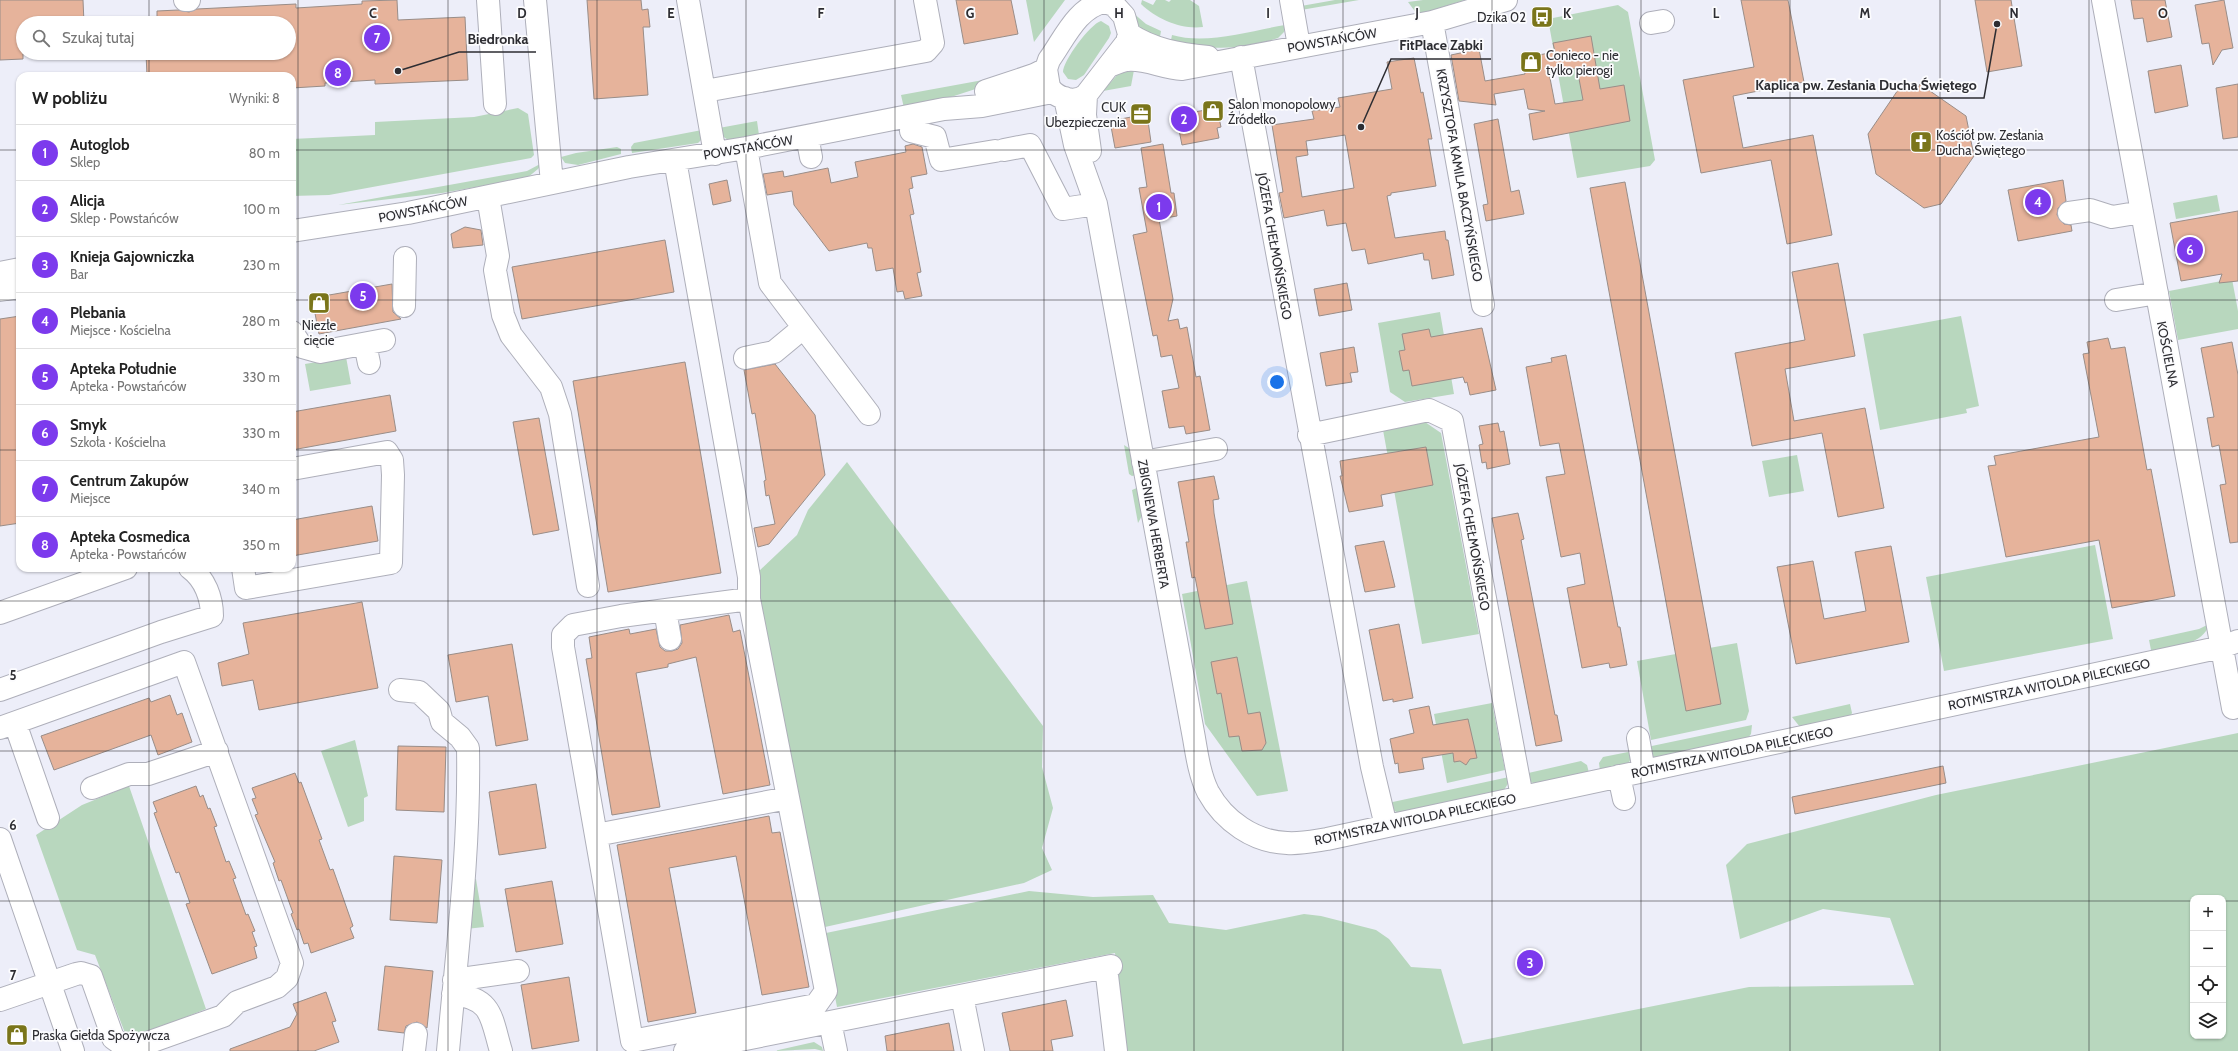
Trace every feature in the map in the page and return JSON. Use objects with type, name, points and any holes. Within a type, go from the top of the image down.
[{"type":"street","points":[[488,0],[495,104]]},
{"type":"street","points":[[535,0],[552,183]]},
{"type":"street","points":[[688,0],[715,154]]},
{"type":"street","points":[[705,91],[926,51],[933,42],[925,0]]},
{"type":"street","name":"POWSTAŃCÓW","points":[[1109,66],[1126,60],[1142,61],[1169,68],[1182,69],[1234,58],[1432,22],[1506,0]]},
{"type":"street","name":"KOŚCIELNA","points":[[2103,0],[2157,293],[2233,644],[2233,708]]},
{"type":"street","points":[[1046,69],[1049,60],[1084,5],[1115,3],[1127,24],[1129,34],[1127,42],[1086,95]]},
{"type":"street","points":[[1292,4],[1299,46]]},
{"type":"street","name":"KRZYSZTOFA KAMILA BACZYŃSKIEGO","points":[[1432,22],[1483,304]]},
{"type":"street","name":"POWSTAŃCÓW","points":[[1129,34],[1139,41],[1163,50],[1234,58]]},
{"type":"street","name":"JÓZEFA CHEŁMOŃSKIEGO","points":[[1234,58],[1309,435],[1372,767],[1386,826]]},
{"type":"street","name":"POWSTAŃCÓW","points":[[296,230],[339,222],[387,217],[629,167],[746,148],[809,146],[944,109],[1046,69]]},
{"type":"street","name":"ZBIGNIEWA HERBERTA","points":[[1046,69],[1047,81],[1058,95],[1096,204]]},
{"type":"street","name":"POWSTAŃCÓW","points":[[944,109],[982,106],[1058,95],[1077,99],[1086,95]]},
{"type":"street","name":"ZBIGNIEWA HERBERTA","points":[[1086,95],[1085,115],[1095,180],[1096,204],[1203,777],[1208,791],[1218,808],[1243,829]]},
{"type":"street","points":[[911,131],[935,137],[941,160],[1030,146],[1063,209],[1096,204]]},
{"type":"street","points":[[746,148],[767,276],[774,290],[869,414]]},
{"type":"street","points":[[675,160],[749,577],[750,599],[826,991],[816,1005],[632,1041],[563,647],[563,635],[573,625],[666,610],[750,599]]},
{"type":"street","name":"POWSTAŃCÓW","points":[[296,219],[552,183]]},
{"type":"street","points":[[488,197],[498,256],[495,270],[503,315],[510,335],[550,387],[560,414],[588,586]]},
{"type":"street","points":[[2069,213],[2090,210],[2112,217],[2142,212]]},
{"type":"street","points":[[404,306],[405,258]]},
{"type":"street","points":[[0,273],[16,270]]},
{"type":"street","points":[[0,290],[16,288]]},
{"type":"street","points":[[2116,300],[2157,293]]},
{"type":"street","points":[[745,358],[774,352],[803,328]]},
{"type":"street","points":[[296,338],[302,347],[320,352],[373,349]]},
{"type":"street","name":"JÓZEFA CHEŁMOŃSKIEGO","points":[[1309,435],[1429,410],[1452,421],[1522,797]]},
{"type":"street","points":[[1143,462],[1216,449]]},
{"type":"street","points":[[244,572],[246,588],[391,563],[393,475],[392,460],[387,452],[296,468]]},
{"type":"street","points":[[0,613],[115,572]]},
{"type":"street","points":[[0,690],[161,632],[212,616],[212,607],[205,586],[195,572]]},
{"type":"street","points":[[666,610],[670,638]]},
{"type":"street","name":"ROTMISTRZA WITOLDA PILECKIEGO","points":[[1243,829],[1265,839],[1288,843],[1327,839],[2233,644]]},
{"type":"street","points":[[0,1000],[81,973],[91,976],[113,1038],[131,1050],[223,1016],[237,1002],[277,988],[288,978],[292,962],[184,662],[8,726],[48,818]]},
{"type":"street","points":[[400,690],[419,692],[439,711],[442,722],[460,737],[468,748],[466,832],[448,1051]]},
{"type":"street","points":[[1638,738],[1644,771]]},
{"type":"street","points":[[92,788],[130,774],[148,774],[217,751]]},
{"type":"street","points":[[1619,776],[1624,798]]},
{"type":"street","points":[[596,835],[788,798]]},
{"type":"street","points":[[0,838],[73,1051]]},
{"type":"street","points":[[685,1051],[1108,966],[1116,1051]]},
{"type":"street","points":[[454,987],[518,971]]},
{"type":"street","points":[[454,987],[471,996],[485,1006],[501,1051]]},
{"type":"street","points":[[962,996],[973,1051]]},
{"type":"street","points":[[830,1022],[836,1051]]},
{"type":"green space","points":[[1026,0],[1065,0],[1034,42]]},
{"type":"green space","points":[[1142,0],[1153,5],[1156,0],[1165,0],[1169,2],[1171,0],[1190,0],[1199,6],[1203,27],[1187,27],[1162,19],[1141,4]]},
{"type":"green space","points":[[1335,0],[1359,0],[1301,10],[1301,6]]},
{"type":"green space","points":[[1423,0],[1465,0],[1417,14],[1408,2]]},
{"type":"green space","points":[[1618,5],[1628,12],[1655,160],[1650,166],[1577,178],[1548,19]]},
{"type":"green space","points":[[1132,12],[1146,24],[1161,31],[1159,43],[1138,27]]},
{"type":"green space","points":[[1101,21],[1109,26],[1111,33],[1109,38],[1084,75],[1076,80],[1068,79],[1063,72],[1067,60],[1090,29]]},
{"type":"green space","points":[[1285,25],[1284,32],[1278,38],[1251,45],[1211,48],[1170,45],[1172,35],[1185,38],[1213,38]]},
{"type":"green space","points":[[1134,70],[1131,86],[1103,91],[1118,74]]},
{"type":"green space","points":[[1005,76],[1006,79],[948,98],[904,108],[901,95]]},
{"type":"green space","points":[[518,108],[528,114],[534,155],[531,158],[329,195],[296,196],[296,139],[375,135],[375,122],[474,117]]},
{"type":"green space","points":[[757,121],[759,135],[728,140],[721,135],[719,128]]},
{"type":"green space","points":[[702,130],[703,138],[698,143],[632,153],[631,147],[634,143]]},
{"type":"green space","points":[[617,147],[621,149],[621,154],[578,165],[565,163],[561,157],[576,153]]},
{"type":"green space","points":[[542,163],[538,169],[527,178],[442,193],[338,205],[527,171]]},
{"type":"green space","points":[[2217,195],[2220,211],[2176,219],[2173,203]]},
{"type":"green space","points":[[2232,279],[2238,311],[2238,329],[2178,340],[2169,291]]},
{"type":"green space","points":[[1440,312],[1454,394],[1405,402],[1390,392],[1378,323]]},
{"type":"green space","points":[[1961,316],[1979,406],[1966,409],[1967,413],[1880,430],[1863,334]]},
{"type":"green space","points":[[346,357],[351,384],[310,391],[305,364]]},
{"type":"green space","points":[[1425,422],[1441,433],[1479,634],[1422,644],[1383,430]]},
{"type":"green space","points":[[1124,445],[1132,450],[1137,475],[1132,476],[1129,474]]},
{"type":"green space","points":[[1797,455],[1804,491],[1769,497],[1762,461]]},
{"type":"green space","points":[[847,462],[1043,726],[1042,767],[1053,808],[1042,848],[1052,870],[1024,883],[825,927],[826,933],[1029,891],[1093,897],[1153,895],[1169,923],[1226,930],[1304,914],[1321,916],[1376,930],[1389,939],[1411,967],[1441,969],[1463,1044],[1749,987],[1914,985],[1890,918],[1823,909],[1740,939],[1726,865],[1747,844],[1936,795],[2238,733],[2238,1051],[1127,1051],[1115,953],[837,1007],[757,594],[757,573],[797,535],[808,510]]},
{"type":"green space","points":[[1139,487],[1144,512],[1138,523],[1132,490]]},
{"type":"green space","points":[[2095,545],[2113,639],[1944,671],[1926,577]]},
{"type":"green space","points":[[1247,581],[1288,791],[1257,796],[1205,724],[1182,594]]},
{"type":"green space","points":[[2209,624],[2206,631],[2201,636],[2187,644],[2155,653],[2151,650],[2149,640],[2199,629]]},
{"type":"green space","points":[[1737,643],[1749,711],[1746,720],[1651,740],[1637,661]]},
{"type":"green space","points":[[1492,703],[1505,770],[1447,783],[1434,714]]},
{"type":"green space","points":[[1850,704],[1852,713],[1850,717],[1800,727],[1792,717]]},
{"type":"green space","points":[[1752,725],[1751,734],[1747,739],[1656,758],[1651,755],[1647,747]]},
{"type":"green space","points":[[355,740],[368,796],[364,798],[364,821],[348,827],[321,751]]},
{"type":"green space","points":[[1633,751],[1629,763],[1600,771],[1599,763],[1603,757]]},
{"type":"green space","points":[[1581,761],[1587,765],[1589,773],[1537,784],[1530,782],[1524,774]]},
{"type":"green space","points":[[1509,777],[1509,782],[1504,790],[1399,813],[1392,810],[1388,803]]},
{"type":"green space","points":[[129,786],[206,1009],[148,1032],[125,1033],[95,955],[77,950],[36,835],[82,805]]},
{"type":"green space","points":[[476,879],[484,927],[466,929],[470,880]]},
{"type":"green space","points":[[814,1042],[822,1047],[823,1051],[815,1049],[774,1051]]},
{"type":"building","points":[[0,0],[83,0],[84,16],[16,16],[16,59],[0,60]]},
{"type":"building","points":[[397,0],[398,20],[465,17],[468,80],[375,84],[375,80],[325,83],[325,86],[296,88],[296,72],[147,72],[146,60],[296,60],[296,16],[157,16],[157,11],[178,10],[189,12],[197,9],[296,4],[296,8],[362,4],[362,1]]},
{"type":"building","points":[[587,0],[641,0],[642,10],[648,9],[650,27],[643,27],[648,95],[594,99]]},
{"type":"building","points":[[956,0],[1011,0],[1018,34],[964,44]]},
{"type":"building","points":[[1741,0],[1788,0],[1804,82],[1733,96],[1743,148],[1813,135],[1832,235],[1787,244],[1771,160],[1701,173],[1683,80],[1754,67]]},
{"type":"building","points":[[1975,0],[2011,0],[2022,66],[1987,72]]},
{"type":"building","points":[[2131,0],[2165,0],[2172,37],[2147,42],[2143,18],[2134,19]]},
{"type":"building","points":[[2224,0],[2233,48],[2222,50],[2213,65],[2209,43],[2202,44],[2195,5]]},
{"type":"building","points":[[1591,36],[1600,89],[1624,85],[1630,121],[1533,140],[1529,114],[1545,111],[1528,109],[1524,89],[1494,94],[1496,105],[1459,101],[1451,55],[1479,49],[1485,81],[1525,74],[1522,58],[1555,52],[1553,43]],"holes":[[[1577,68],[1583,100],[1555,104],[1549,73]]]},
{"type":"building","points":[[1414,58],[1421,93],[1423,92],[1432,139],[1428,139],[1436,186],[1391,193],[1391,195],[1387,196],[1395,238],[1445,231],[1454,275],[1432,279],[1429,260],[1424,260],[1423,253],[1368,264],[1365,249],[1352,251],[1346,223],[1327,226],[1324,210],[1284,218],[1279,193],[1283,192],[1272,125],[1314,119],[1312,111],[1340,107],[1338,98],[1392,89],[1387,62]],"holes":[[[1345,135],[1354,188],[1302,197],[1296,157],[1308,155],[1306,141]]]},
{"type":"building","points":[[2181,65],[2188,106],[2155,113],[2148,71]]},
{"type":"building","name":"Kościół pw. Zesłania Ducha Świętego","points":[[1920,84],[1966,116],[1974,156],[1941,204],[1924,208],[1876,174],[1868,134],[1900,87],[1904,91],[1918,88]]},
{"type":"building","points":[[2238,84],[2238,137],[2223,139],[2216,88]]},
{"type":"building","points":[[1216,104],[1221,127],[1217,128],[1219,138],[1182,145],[1176,115],[1206,110]]},
{"type":"building","points":[[1147,114],[1151,142],[1115,148],[1110,121]]},
{"type":"building","points":[[1498,119],[1511,192],[1519,190],[1524,214],[1486,221],[1483,205],[1488,204],[1474,124]]},
{"type":"building","points":[[913,144],[922,147],[927,174],[911,177],[913,188],[909,189],[914,214],[910,215],[921,272],[917,273],[922,296],[905,299],[903,291],[897,292],[893,268],[876,271],[872,248],[868,248],[867,243],[829,251],[794,205],[792,191],[767,195],[763,174],[783,171],[784,177],[828,168],[831,183],[858,177],[855,162],[906,152],[905,146]]},
{"type":"building","points":[[1163,144],[1171,193],[1174,193],[1177,216],[1159,219],[1173,299],[1168,321],[1178,319],[1180,329],[1187,327],[1196,377],[1200,376],[1210,430],[1186,434],[1184,426],[1169,428],[1162,391],[1179,388],[1172,355],[1161,357],[1157,335],[1153,336],[1133,235],[1147,232],[1139,188],[1147,187],[1141,148]]},
{"type":"building","points":[[727,180],[731,201],[713,205],[709,184]]},
{"type":"building","points":[[2063,180],[2066,201],[2058,208],[2057,215],[2064,224],[2071,225],[2072,231],[2018,241],[2008,190]]},
{"type":"building","points":[[1625,182],[1721,704],[1686,711],[1590,188]]},
{"type":"building","points":[[2238,211],[2238,281],[2219,283],[2222,274],[2181,281],[2170,223]]},
{"type":"building","points":[[465,227],[481,230],[483,245],[453,248],[451,234]]},
{"type":"building","points":[[665,240],[674,292],[522,319],[512,267]]},
{"type":"building","points":[[1838,263],[1855,356],[1785,369],[1794,421],[1865,408],[1884,508],[1838,517],[1822,433],[1752,446],[1735,353],[1805,340],[1792,272]]},
{"type":"building","points":[[1347,283],[1352,310],[1319,316],[1314,289]]},
{"type":"building","points":[[392,284],[393,312],[401,319],[319,334],[312,298]]},
{"type":"building","points":[[16,317],[16,524],[0,526],[0,319]]},
{"type":"building","points":[[1482,328],[1496,390],[1470,395],[1467,382],[1465,383],[1463,377],[1412,386],[1409,370],[1403,371],[1399,351],[1405,350],[1402,334],[1429,329],[1431,337]]},
{"type":"building","points":[[2108,338],[2111,349],[2125,347],[2147,470],[2151,469],[2175,596],[2112,608],[2099,540],[2006,557],[1988,466],[1996,465],[1994,456],[2099,437],[2083,354],[2089,353],[2087,342]]},
{"type":"building","points":[[2232,342],[2238,375],[2238,542],[2230,543],[2220,485],[2226,484],[2219,445],[2212,447],[2207,418],[2214,417],[2201,348]]},
{"type":"building","points":[[1354,347],[1358,372],[1350,373],[1352,382],[1326,386],[1320,353]]},
{"type":"building","points":[[1566,355],[1618,627],[1620,627],[1627,665],[1610,668],[1609,663],[1582,668],[1567,588],[1585,584],[1580,553],[1561,557],[1546,477],[1565,474],[1559,443],[1540,446],[1526,367],[1552,362],[1551,358]]},
{"type":"building","points":[[685,362],[721,573],[608,592],[573,381]]},
{"type":"building","points":[[775,364],[815,415],[825,475],[769,544],[758,547],[754,528],[775,524],[769,495],[766,496],[764,481],[766,480],[755,413],[752,414],[744,370]]},
{"type":"building","points":[[390,395],[396,431],[296,449],[296,411]]},
{"type":"building","points":[[539,418],[559,530],[533,535],[513,422]]},
{"type":"building","points":[[1498,423],[1500,432],[1504,431],[1510,464],[1487,469],[1486,462],[1482,463],[1479,445],[1483,444],[1479,426]]},
{"type":"building","points":[[1426,447],[1433,485],[1381,495],[1383,506],[1349,512],[1340,476],[1342,476],[1340,461]]},
{"type":"building","points":[[1214,476],[1219,499],[1213,500],[1214,513],[1233,624],[1205,629],[1195,577],[1192,578],[1186,542],[1189,542],[1178,482]]},
{"type":"building","points":[[372,506],[378,541],[296,555],[296,519]]},
{"type":"building","points":[[1518,513],[1524,539],[1521,540],[1555,715],[1557,715],[1562,741],[1536,746],[1492,518]]},
{"type":"building","points":[[1384,541],[1395,587],[1365,592],[1355,546]]},
{"type":"building","points":[[1891,546],[1909,642],[1796,664],[1777,567],[1813,561],[1824,619],[1866,611],[1855,552]]},
{"type":"building","points":[[362,602],[378,688],[259,710],[253,680],[222,686],[218,663],[249,654],[243,623]]},
{"type":"building","points":[[729,615],[733,632],[740,630],[770,785],[723,794],[696,657],[668,664],[668,667],[636,673],[660,807],[612,815],[586,659],[592,658],[589,637],[629,629],[630,634],[656,629],[660,647],[665,651],[672,651],[678,649],[682,643],[680,625]]},
{"type":"building","points":[[1399,624],[1413,698],[1393,702],[1393,699],[1383,701],[1369,630]]},
{"type":"building","points":[[512,644],[528,740],[496,746],[488,696],[456,702],[448,655]]},
{"type":"building","points":[[1237,657],[1248,714],[1260,712],[1266,743],[1262,750],[1242,751],[1239,736],[1229,737],[1221,693],[1217,694],[1211,662]]},
{"type":"building","points":[[170,695],[177,715],[182,713],[192,742],[158,755],[151,735],[54,770],[41,736],[149,698],[151,702]]},
{"type":"building","points":[[1429,706],[1433,725],[1468,719],[1477,758],[1470,759],[1466,765],[1460,761],[1454,762],[1453,753],[1422,758],[1424,769],[1399,773],[1398,763],[1395,764],[1390,739],[1414,733],[1409,710]]},
{"type":"building","points":[[398,746],[446,747],[444,812],[396,810]]},
{"type":"building","points":[[1943,766],[1946,783],[1795,814],[1792,797]]},
{"type":"building","points":[[295,773],[299,783],[301,782],[322,839],[319,840],[330,870],[333,869],[353,926],[350,928],[354,938],[311,953],[308,943],[304,944],[299,929],[297,930],[291,914],[293,913],[273,863],[275,862],[255,815],[258,814],[252,799],[256,798],[252,788]]},
{"type":"building","points":[[536,784],[546,848],[499,855],[489,792]]},
{"type":"building","points":[[196,786],[200,797],[203,795],[208,809],[210,808],[217,826],[214,827],[226,862],[229,861],[236,878],[233,879],[246,915],[248,914],[255,931],[252,932],[257,946],[254,947],[257,958],[212,974],[186,904],[190,903],[179,872],[176,873],[154,813],[157,812],[153,802]]},
{"type":"building","points":[[769,816],[772,833],[780,832],[809,987],[762,995],[736,856],[669,868],[696,1013],[648,1022],[617,845]]},
{"type":"building","points":[[394,856],[442,860],[437,923],[390,920]]},
{"type":"building","points":[[552,881],[563,944],[516,952],[505,889]]},
{"type":"building","points":[[385,966],[433,971],[427,1028],[417,1022],[406,1026],[404,1033],[378,1030]]},
{"type":"building","points":[[569,977],[579,1041],[532,1049],[521,985]]},
{"type":"building","points":[[326,992],[336,1021],[332,1022],[339,1042],[314,1051],[230,1051],[230,1049],[290,1027],[297,1014],[293,1004]]},
{"type":"building","points":[[1066,1000],[1073,1036],[1051,1040],[1053,1051],[1010,1051],[1002,1013]]},
{"type":"building","points":[[949,1023],[954,1051],[887,1051],[885,1036]]},
{"type":"place","name":"Dzika 02","points":[[1542,17]]},
{"type":"place","name":"Kaplica pw. Zesłania Ducha Świętego","points":[[1997,24]]},
{"type":"place","name":"Centrum Zakupów","points":[[377,38]]},
{"type":"place","name":"Conieco - nie tylko pierogi","points":[[1531,62]]},
{"type":"place","name":"Biedronka","points":[[398,71]]},
{"type":"place","name":"Apteka Cosmedica","points":[[338,73]]},
{"type":"place","name":"Salon monopolowy Źródełko","points":[[1213,111]]},
{"type":"place","name":"CUK Ubezpieczenia","points":[[1141,114]]},
{"type":"place","name":"Alicja","points":[[1184,119]]},
{"type":"place","name":"FitPlace Ząbki","points":[[1361,127]]},
{"type":"place","name":"Kościół pw. Zesłania Ducha Świętego","points":[[1921,142]]},
{"type":"place","name":"Plebania","points":[[2038,202]]},
{"type":"place","name":"Autoglob","points":[[1159,207]]},
{"type":"place","name":"Smyk","points":[[2190,250]]},
{"type":"place","name":"Apteka Południe","points":[[363,296]]},
{"type":"place","name":"Niezłe cięcie","points":[[319,303]]},
{"type":"place","name":"Knieja Gajowniczka","points":[[1530,963]]},
{"type":"place","name":"Praska Giełda Spożywcza","points":[[17,1035]]}]
